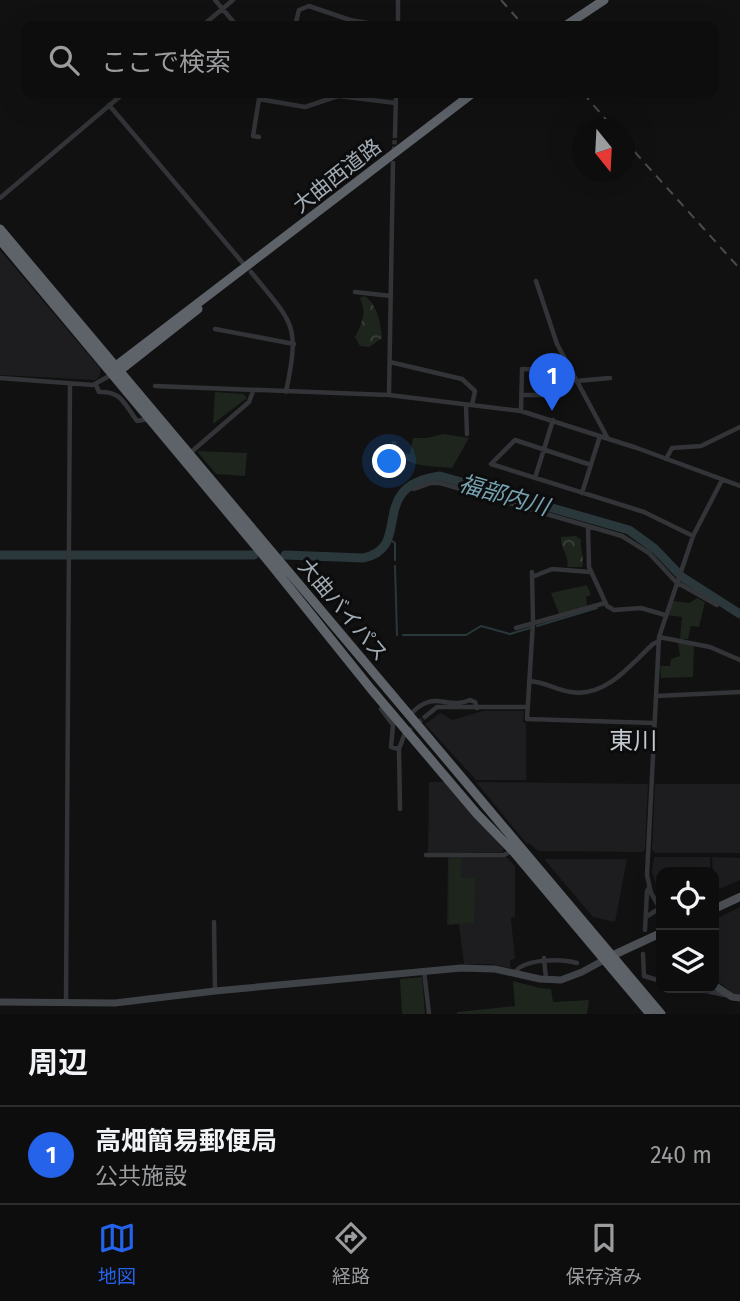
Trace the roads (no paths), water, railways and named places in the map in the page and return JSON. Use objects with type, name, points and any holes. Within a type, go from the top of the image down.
[{"type":"highway","points":[[572,21],[604,0]]},
{"type":"highway","name":"大曲西道路","points":[[112,375],[167,336],[222,286],[466,98]]},
{"type":"highway","name":"大曲バイパス","points":[[0,229],[410,716],[608,958],[650,1014]]},
{"type":"highway","name":"大曲バイパス","points":[[0,240],[477,814],[661,1014]]},
{"type":"main road","points":[[719,907],[740,897]]},
{"type":"main road","points":[[608,958],[656,935]]},
{"type":"street","points":[[215,0],[233,21]]},
{"type":"street","points":[[208,21],[233,0]]},
{"type":"street","points":[[398,0],[398,21]]},
{"type":"street","points":[[296,21],[299,10],[307,6],[355,21]]},
{"type":"street","points":[[0,198],[118,98]]},
{"type":"street","points":[[259,98],[253,136],[259,137]]},
{"type":"street","points":[[267,98],[305,107],[332,98]]},
{"type":"street","points":[[355,98],[396,103]]},
{"type":"street","points":[[395,135],[396,98]]},
{"type":"street","points":[[109,105],[242,262]]},
{"type":"street","points":[[389,396],[393,163]]},
{"type":"street","points":[[251,272],[285,313],[291,325],[294,344],[286,392]]},
{"type":"street","points":[[536,281],[557,344],[607,438]]},
{"type":"street","points":[[355,292],[391,296]]},
{"type":"street","points":[[215,329],[294,344]]},
{"type":"street","points":[[390,362],[462,379],[475,391],[472,405]]},
{"type":"street","points":[[521,411],[522,369],[551,370],[560,387]]},
{"type":"street","points":[[0,378],[96,385],[112,375]]},
{"type":"street","points":[[522,395],[541,396],[576,380],[610,378]]},
{"type":"street","points":[[66,1002],[70,383]]},
{"type":"street","points":[[96,385],[99,392],[116,394],[137,421],[148,419]]},
{"type":"street","points":[[155,386],[389,396],[521,411],[607,438],[740,486]]},
{"type":"street","points":[[190,453],[248,402],[253,391]]},
{"type":"street","points":[[466,406],[467,434]]},
{"type":"street","points":[[535,478],[553,420]]},
{"type":"street","points":[[666,459],[672,448],[702,446],[740,427]]},
{"type":"street","points":[[582,492],[600,436]]},
{"type":"street","points":[[591,465],[515,440],[491,464],[644,512],[693,536]]},
{"type":"street","points":[[656,900],[649,887],[647,875],[659,639],[693,536],[722,480]]},
{"type":"street","points":[[414,489],[440,483],[622,536],[656,559],[677,581],[717,605]]},
{"type":"street","points":[[588,526],[590,572],[605,603],[614,610],[641,608],[665,615]]},
{"type":"street","points":[[590,572],[552,569],[532,574],[533,624],[527,719],[654,723]]},
{"type":"street","points":[[516,628],[605,603]]},
{"type":"street","points":[[529,681],[544,682],[572,693],[588,691],[612,681],[659,639],[710,647],[740,660]]},
{"type":"street","points":[[656,696],[740,692]]},
{"type":"street","points":[[410,716],[422,704],[432,700],[464,703],[470,700],[475,702],[477,708]]},
{"type":"street","points":[[426,716],[437,707],[528,707]]},
{"type":"street","points":[[388,708],[381,709],[393,725],[394,732],[390,743],[394,749],[399,749]]},
{"type":"street","points":[[400,809],[399,749],[405,733]]},
{"type":"street","points":[[426,855],[503,855],[513,851]]},
{"type":"street","points":[[645,930],[649,887]]},
{"type":"street","points":[[646,917],[656,912]]},
{"type":"street","points":[[214,922],[215,991]]},
{"type":"street","points":[[643,954],[644,976],[656,980]]},
{"type":"street","points":[[0,1002],[107,1003],[478,968],[546,980],[571,977],[608,958]]},
{"type":"street","points":[[544,960],[546,980]]},
{"type":"street","points":[[514,974],[516,968],[522,964],[544,960],[577,963]]},
{"type":"street","points":[[424,971],[429,1014]]},
{"type":"street","points":[[719,988],[736,997]]},
{"type":"street","points":[[716,993],[736,997]]},
{"type":"street","points":[[107,1003],[107,1014]]},
{"type":"waterway","name":"福部内川","points":[[285,555],[363,558],[378,552],[386,542],[396,504],[404,492],[417,482],[440,476],[629,530],[655,549],[682,577],[740,614]]},
{"type":"waterway","points":[[389,539],[395,543],[395,560]]},
{"type":"waterway","name":"福部内川","points":[[0,555],[254,555]]},
{"type":"waterway","points":[[395,566],[397,635]]},
{"type":"waterway","points":[[537,626],[597,608]]},
{"type":"waterway","points":[[403,635],[466,635],[481,626],[510,634],[530,628]]},
{"type":"tunnel","points":[[394,151],[395,135]]},
{"type":"tunnel","points":[[408,731],[426,716]]},
{"type":"railway","points":[[501,0],[520,21]]},
{"type":"railway","points":[[587,98],[605,119]]},
{"type":"railway","points":[[635,152],[740,269]]},
{"type":"place","name":"高畑簡易郵便局","points":[[552,411]]},
{"type":"district","name":"東川","points":[[633,741]]}]
